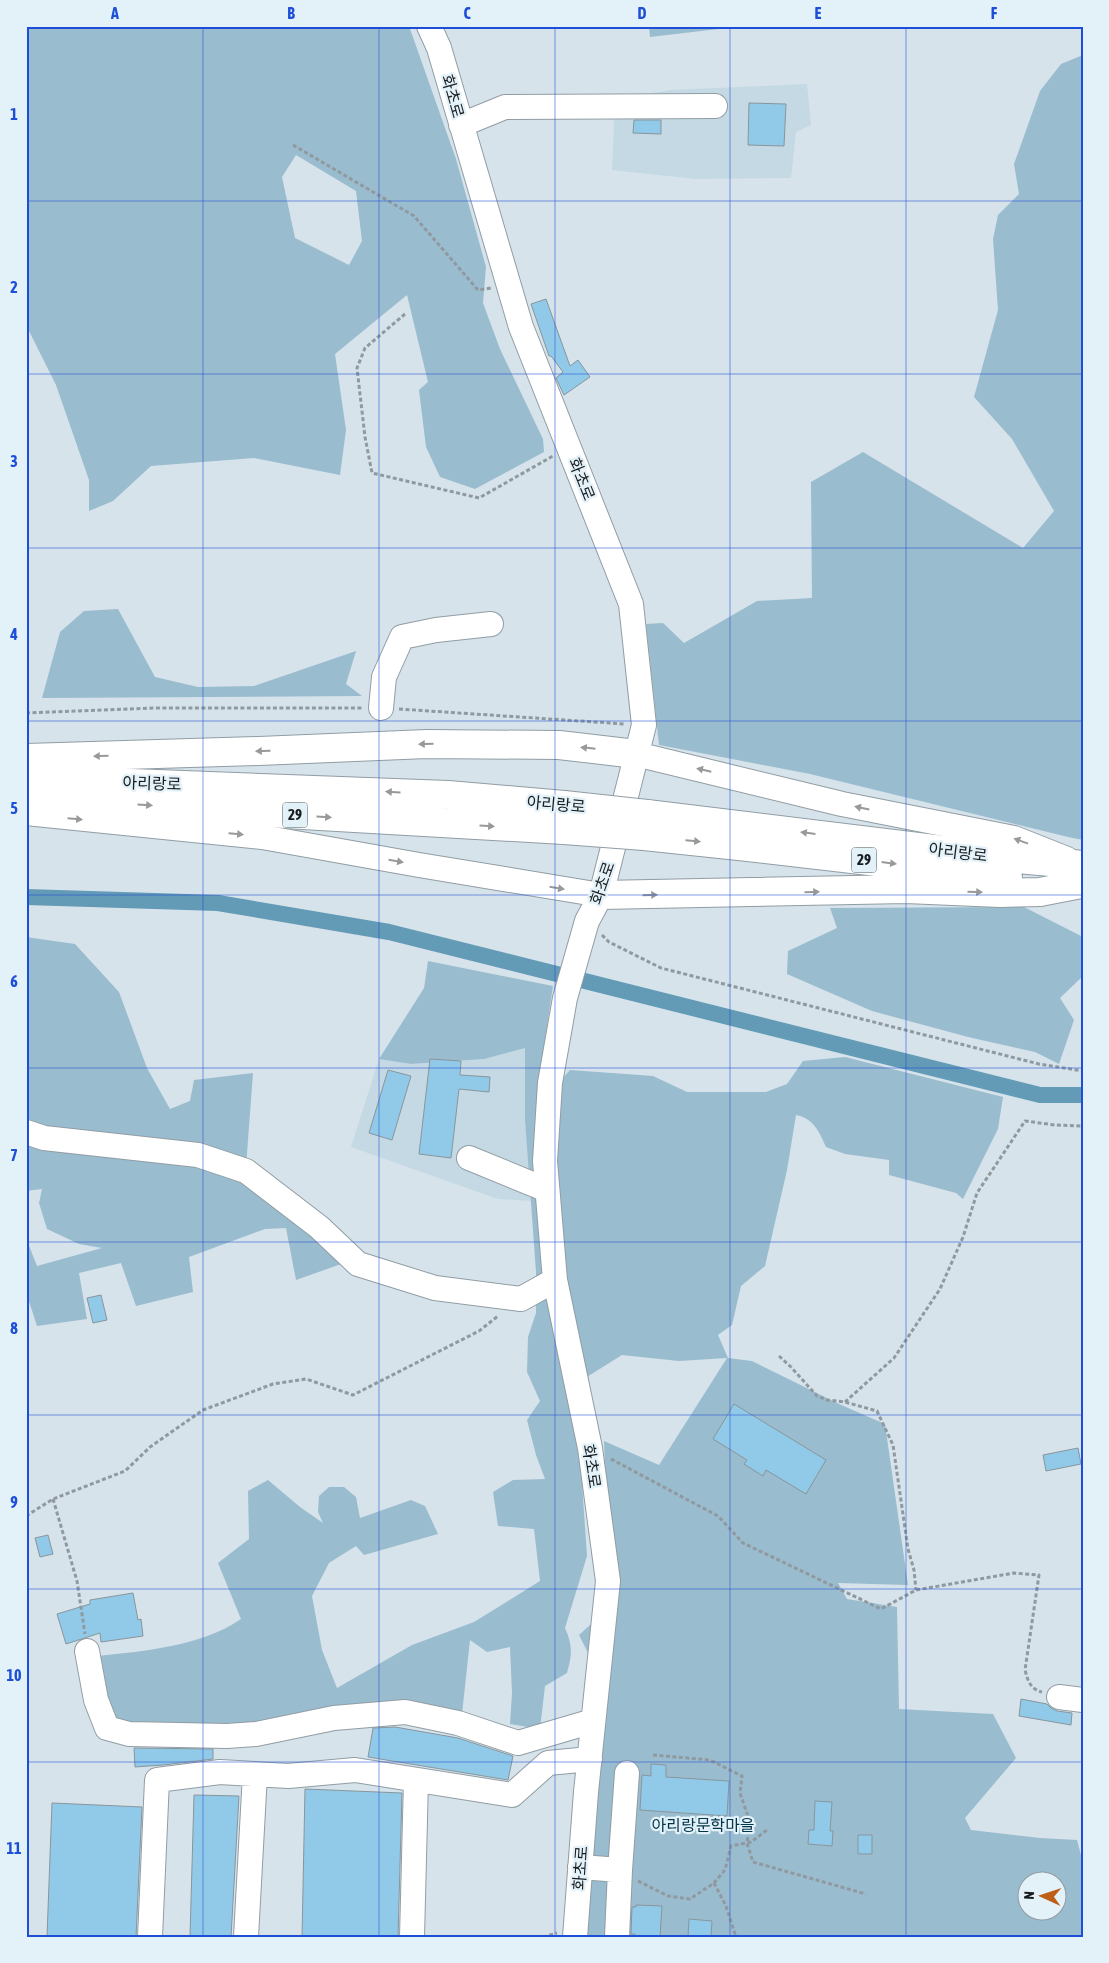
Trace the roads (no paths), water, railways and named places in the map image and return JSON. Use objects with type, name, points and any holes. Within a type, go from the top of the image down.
[{"type":"main road","points":[[26,758],[427,744],[558,745],[636,754]]},
{"type":"main road","name":"아리랑로","points":[[26,779],[438,794],[564,818]]},
{"type":"main road","name":"아리랑로","points":[[26,799],[564,818],[1008,858],[1081,875]]},
{"type":"main road","points":[[601,896],[906,890],[1040,892],[1081,875]]},
{"type":"street","name":"화초로","points":[[430,26],[439,48],[521,328],[631,604],[644,726],[601,896],[585,929],[565,998],[550,1083],[545,1161],[555,1280],[590,1448],[608,1581],[593,1721],[575,1937]]},
{"type":"street","points":[[461,125],[505,107],[714,106]]},
{"type":"street","points":[[381,708],[384,677],[402,637],[436,630],[490,624]]},
{"type":"street","points":[[636,754],[842,804],[1014,838],[1081,875]]},
{"type":"street","points":[[26,813],[262,836],[419,866],[601,896]]},
{"type":"street","points":[[26,1132],[44,1138],[198,1155],[246,1171],[319,1227],[358,1264],[435,1288],[521,1299],[555,1280]]},
{"type":"street","points":[[469,1158],[547,1190]]},
{"type":"street","points":[[87,1651],[96,1700],[107,1728],[129,1734],[227,1736],[256,1734],[334,1718],[405,1712],[458,1723],[518,1743],[593,1721]]},
{"type":"street","points":[[1060,1697],[1083,1700]]},
{"type":"street","points":[[150,1937],[157,1780],[220,1772],[288,1776],[355,1770],[512,1796],[548,1763],[590,1759]]},
{"type":"street","points":[[617,1937],[627,1773]]},
{"type":"street","points":[[246,1937],[255,1774]]},
{"type":"street","points":[[412,1937],[416,1780]]},
{"type":"street","points":[[580,1867],[620,1870]]},
{"type":"waterway","points":[[26,897],[218,903],[389,932],[1040,1095],[1083,1095]]},
{"type":"park label","name":"아리랑문학마을","points":[[703,1825]]}]
